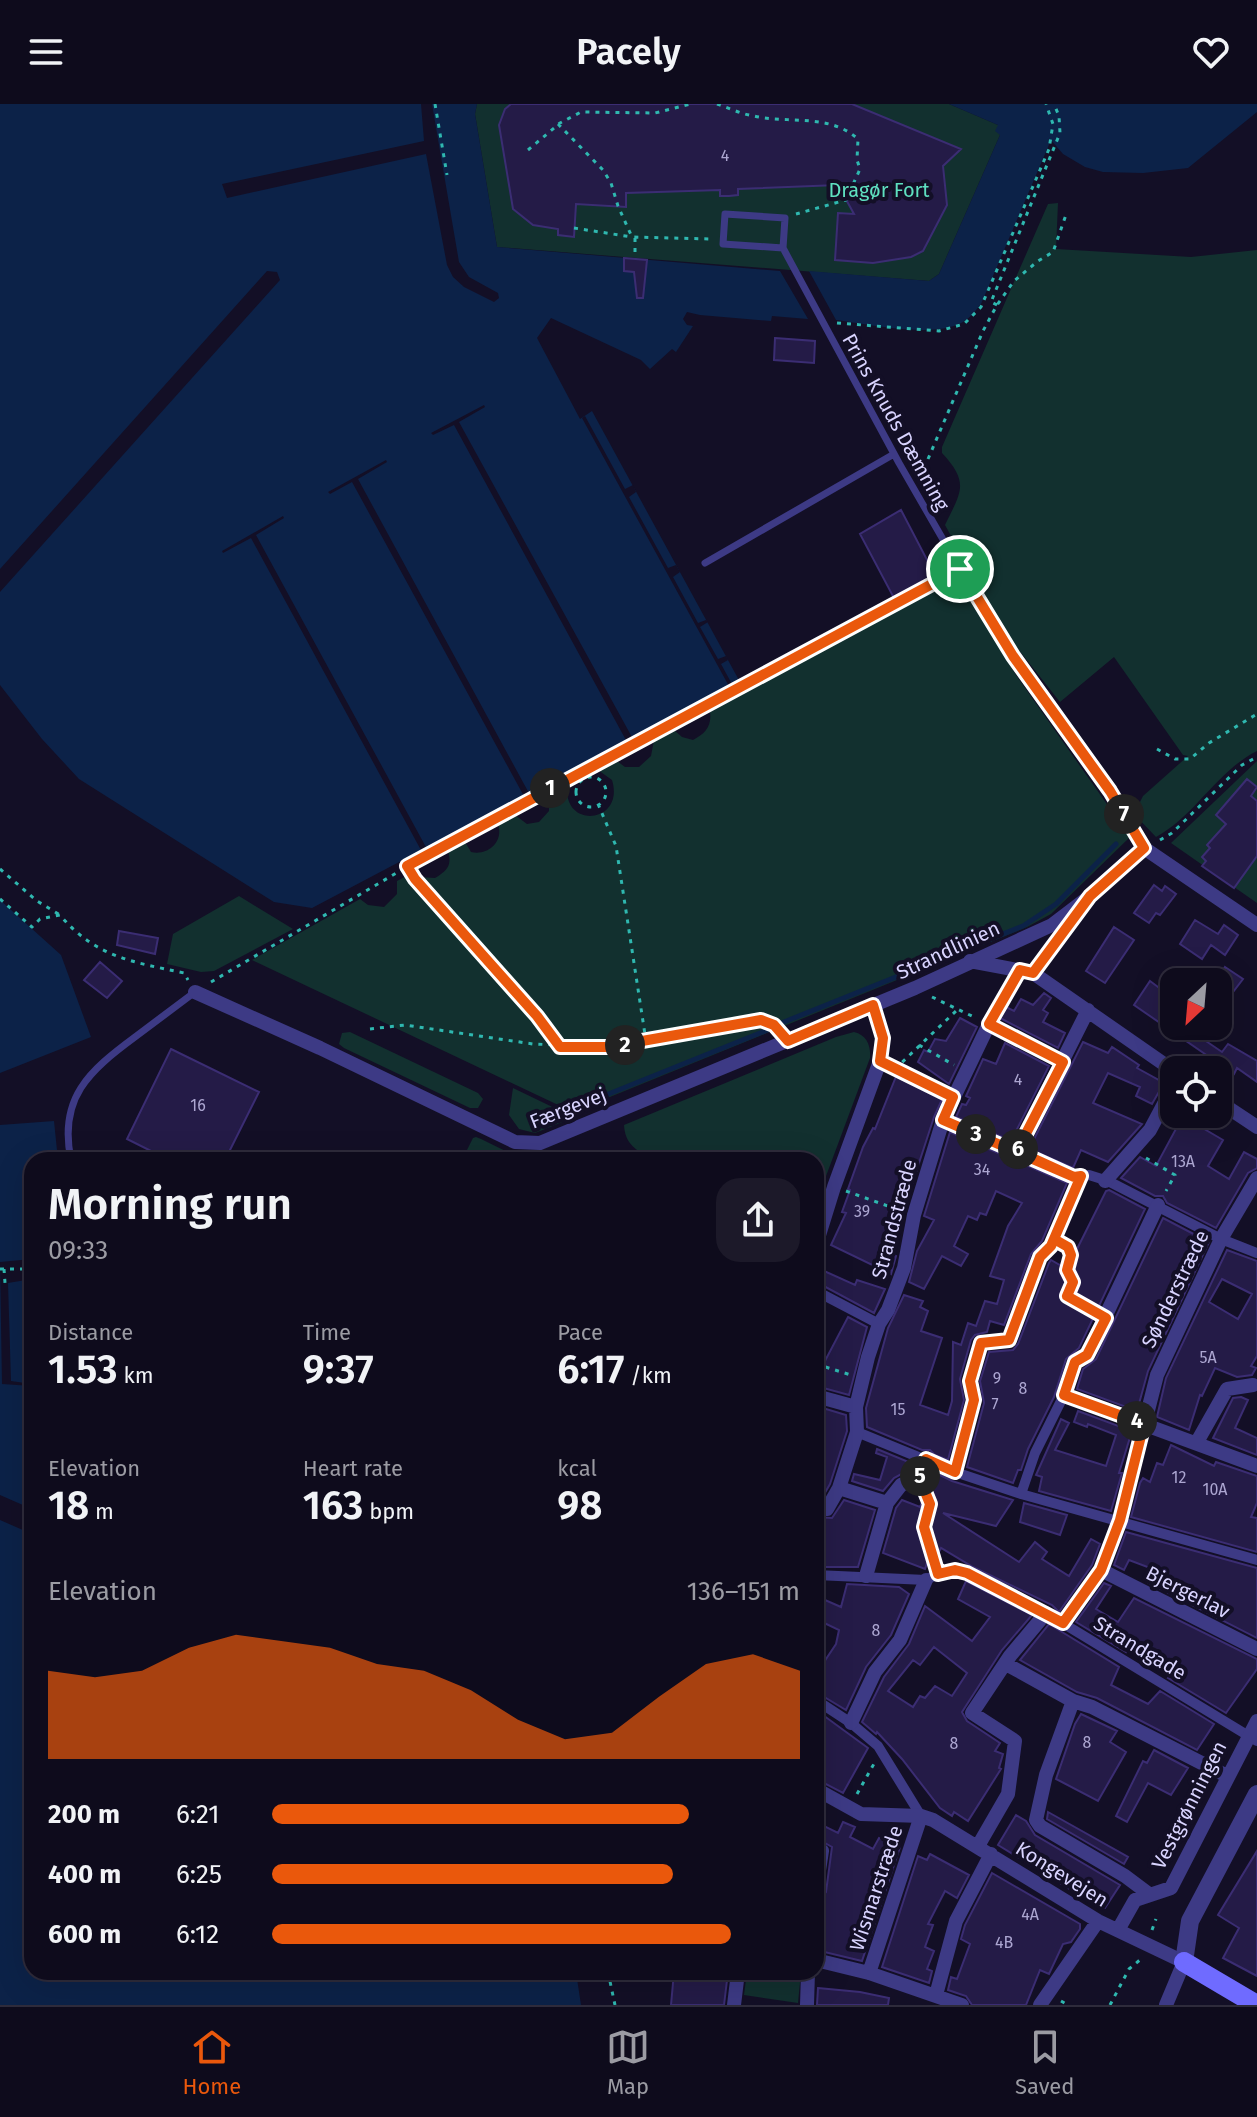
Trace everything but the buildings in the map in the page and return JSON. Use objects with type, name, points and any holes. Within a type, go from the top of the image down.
[{"type":"main road","points":[[1184,1962],[1257,2005]]},
{"type":"street","name":"Strandlinien","points":[[873,1005],[1052,925],[1144,848]]},
{"type":"street","points":[[1144,848],[1257,925]]},
{"type":"street","name":"Strandlinien","points":[[1027,972],[1090,896]]},
{"type":"street","points":[[970,961],[1027,972],[1160,1061]]},
{"type":"street","name":"Færgevej","points":[[195,992],[502,1136],[527,1144],[540,1143],[873,1005]]},
{"type":"street","points":[[824,1219],[880,1061],[883,1038],[873,1005]]},
{"type":"street","points":[[1017,1151],[1088,1010]]},
{"type":"street","points":[[989,1024],[1063,1062]]},
{"type":"street","name":"Strandstræde","points":[[839,1488],[857,1432],[856,1407],[862,1378],[879,1324],[888,1310],[904,1268],[914,1215],[943,1120],[989,1024]]},
{"type":"street","points":[[1232,1110],[1257,1127]]},
{"type":"street","points":[[1105,1181],[1150,1130],[1160,1111]]},
{"type":"street","points":[[943,1120],[1074,1177],[1089,1175],[1105,1181],[1221,1239],[1257,1253]]},
{"type":"street","points":[[955,1472],[974,1400],[970,1381],[981,1343],[1009,1340],[1040,1257],[1054,1239],[1081,1176]]},
{"type":"street","name":"Sønderstræde","points":[[1063,1623],[1101,1570],[1120,1520],[1157,1375],[1221,1239],[1257,1178]]},
{"type":"street","points":[[1021,1494],[1035,1453],[1064,1395],[1075,1362],[1087,1355],[1158,1205]]},
{"type":"street","points":[[824,1295],[879,1324]]},
{"type":"street","points":[[1197,1442],[1227,1389],[1256,1383]]},
{"type":"street","points":[[1064,1395],[1257,1466]]},
{"type":"street","points":[[824,1398],[856,1407]]},
{"type":"street","points":[[857,1432],[955,1472],[1021,1494],[1257,1560]]},
{"type":"street","points":[[866,1576],[887,1503],[901,1485],[919,1477],[926,1459]]},
{"type":"street","points":[[824,1508],[827,1509],[839,1488],[887,1503]]},
{"type":"street","name":"Strandgade","points":[[824,1575],[932,1577],[955,1570],[967,1573],[1046,1613],[1253,1738]]},
{"type":"street","name":"Bjergerlav","points":[[1101,1570],[1257,1649]]},
{"type":"street","points":[[851,1723],[875,1672],[900,1640],[932,1577]]},
{"type":"street","points":[[936,1995],[956,1921],[1008,1794],[1015,1741],[972,1713],[1010,1656],[1046,1613]]},
{"type":"street","points":[[1006,1664],[1073,1701],[1092,1707],[1227,1776]]},
{"type":"street","points":[[1073,1701],[1046,1775],[1036,1820],[1040,1826],[1125,1876],[1149,1894]]},
{"type":"street","points":[[824,1705],[878,1746],[921,1816]]},
{"type":"street","name":"Vestgrønningen","points":[[1118,1930],[1135,1900],[1171,1888],[1227,1776],[1253,1738],[1257,1721]]},
{"type":"street","name":"Kongevejen","points":[[824,1794],[861,1814],[921,1816],[933,1820],[1098,1921],[1184,1962]]},
{"type":"street","points":[[1166,2005],[1184,1962],[1190,1921],[1257,1794]]},
{"type":"street","name":"Wismarstræde","points":[[869,1973],[921,1816]]},
{"type":"street","points":[[1040,2005],[1098,1921]]},
{"type":"street","points":[[824,1962],[869,1973],[962,2005]]},
{"type":"street","points":[[734,2005],[737,1980]]},
{"type":"street","points":[[807,2005],[808,1980]]},
{"type":"lane","points":[[725,214],[785,218],[783,248],[723,244],[723,240],[725,214]]},
{"type":"lane","name":"Prins Knuds Dæmning","points":[[783,248],[960,569],[1013,656],[1110,791],[1144,848]]},
{"type":"lane","points":[[705,563],[894,454]]},
{"type":"lane","points":[[70,1152],[68,1120],[76,1094],[90,1073],[195,992]]},
{"type":"path","points":[[435,104],[447,175]]},
{"type":"path","points":[[528,150],[558,124],[581,112],[655,113],[691,104]]},
{"type":"path","points":[[717,104],[755,117],[809,120],[847,129],[858,139],[860,169],[846,200],[785,218]]},
{"type":"path","points":[[837,323],[939,331],[964,324],[981,307],[1049,149],[1053,124],[1046,104]]},
{"type":"path","points":[[991,302],[1060,133],[1059,116],[1054,104]]},
{"type":"path","points":[[558,124],[603,170],[611,183],[618,206],[634,237],[635,252]]},
{"type":"path","points":[[1049,149],[1054,151]]},
{"type":"path","points":[[928,459],[997,305],[1014,281],[1053,252],[1067,212]]},
{"type":"path","points":[[1019,219],[1025,221]]},
{"type":"path","points":[[574,228],[634,237],[723,240]]},
{"type":"path","points":[[985,299],[997,305]]},
{"type":"path","points":[[868,326],[868,333]]},
{"type":"path","points":[[927,330],[927,338]]},
{"type":"path","points":[[0,869],[37,901],[60,915],[76,933],[117,958],[184,973],[195,992],[426,853],[960,569]]},
{"type":"path","points":[[1157,749],[1175,759],[1190,759],[1209,743],[1257,714]]},
{"type":"path","points":[[1144,848],[1172,833],[1242,765],[1257,757]]},
{"type":"path","points":[[582,771],[586,778]]},
{"type":"path","points":[[586,778],[596,778],[604,786],[605,796],[598,804],[587,805],[578,798],[577,786],[586,778]]},
{"type":"path","points":[[598,804],[616,846],[646,1041]]},
{"type":"path","points":[[407,866],[415,879],[537,1016],[560,1047]]},
{"type":"path","points":[[0,899],[32,927],[40,919],[60,915]]},
{"type":"path","points":[[915,988],[989,1024],[1027,972]]},
{"type":"path","points":[[895,1069],[957,1010]]},
{"type":"path","points":[[370,1029],[405,1025],[560,1047],[608,1047],[761,1020],[774,1025],[788,1041]]},
{"type":"path","points":[[919,1045],[965,1071]]},
{"type":"path","points":[[880,1061],[953,1097]]},
{"type":"path","points":[[1131,1149],[1175,1175],[1158,1205]]},
{"type":"path","points":[[834,1187],[914,1215]]},
{"type":"path","points":[[1054,1239],[1068,1247],[1071,1255],[1067,1270],[1073,1282],[1067,1296],[1106,1318]]},
{"type":"path","points":[[5,1283],[2,1269],[24,1269]]},
{"type":"path","points":[[824,1366],[862,1378]]},
{"type":"path","points":[[919,1477],[930,1504],[924,1527],[932,1577]]},
{"type":"path","points":[[850,1808],[876,1760],[885,1757]]},
{"type":"path","points":[[1110,2005],[1129,1969],[1143,1957],[1156,1919]]},
{"type":"path","points":[[610,1980],[615,2005]]},
{"type":"green space","name":"Dragør Fort","points":[[477,104],[949,104],[998,125],[1000,135],[939,274],[929,281],[497,247],[475,114]]},
{"type":"green space","points":[[1058,203],[1056,249],[1191,257],[1257,250],[1257,751],[1230,770],[1183,818],[1156,837],[1134,814],[1143,796],[1188,756],[1183,755],[1114,657],[1060,702],[1002,629],[945,525],[960,488],[957,472],[942,453],[942,447],[1048,204]]},
{"type":"green space","points":[[956,575],[1016,675],[1130,837],[1051,914],[1027,927],[573,1112],[252,960],[360,899],[368,905],[384,907],[397,894],[397,881],[414,872],[419,877],[435,878],[448,867],[448,851],[465,842],[471,852],[489,850],[499,837],[498,824],[515,815],[527,824],[539,822],[549,811],[549,797],[567,789],[569,802],[575,811],[594,816],[603,812],[614,794],[612,780],[598,770],[617,761],[625,767],[639,767],[651,756],[654,740],[674,730],[682,737],[693,740],[707,729],[710,712]]},
{"type":"green space","points":[[1257,761],[1257,903],[1171,843]]},
{"type":"green space","points":[[239,896],[293,929],[214,971],[201,972],[167,964],[173,934]]},
{"type":"green space","points":[[350,1032],[478,1093],[483,1099],[478,1108],[470,1108],[344,1048],[339,1044],[342,1033]]},
{"type":"green space","points":[[854,1032],[862,1036],[870,1049],[870,1058],[824,1182],[824,1152],[641,1152],[627,1138],[624,1125]]},
{"type":"green space","points":[[513,1088],[569,1115],[570,1119],[535,1133],[519,1129],[509,1115]]},
{"type":"green space","points":[[476,1137],[507,1152],[466,1152]]},
{"type":"green space","points":[[746,1980],[800,1980],[798,2003],[744,1995]]},
{"type":"water","points":[[0,104],[477,104],[475,114],[497,247],[780,271],[808,319],[772,316],[771,321],[687,312],[683,319],[687,325],[693,326],[676,352],[672,349],[650,369],[641,360],[551,318],[537,338],[580,419],[592,411],[740,682],[312,908],[274,902],[79,779],[42,739],[0,685]]},
{"type":"water","points":[[949,104],[1257,104],[1257,112],[1188,168],[1143,173],[1103,172],[1085,167],[1063,154],[1051,140],[981,304],[968,318],[951,327],[919,330],[836,320],[809,271],[929,281],[939,274],[1000,135],[995,131],[998,125]]},
{"type":"water","points":[[0,900],[61,955],[91,1037],[0,1073]]},
{"type":"water","points":[[54,1121],[57,1152],[24,1152],[24,1980],[577,1980],[581,2005],[0,2005],[0,1125]]},
{"type":"pier","points":[[421,104],[432,104],[459,262],[469,277],[498,293],[499,298],[494,302],[464,287],[453,277],[447,265],[426,154],[227,198],[222,184],[424,141]]},
{"type":"pier","points":[[267,271],[277,272],[280,280],[0,592],[0,569]]},
{"type":"pier","points":[[484,405],[459,422],[633,739],[627,742],[454,425],[433,435],[431,433]]},
{"type":"pier","points":[[585,416],[625,489],[633,485],[636,492],[629,497],[668,568],[676,565],[680,572],[673,577],[698,623],[708,622],[700,627],[718,659],[726,656],[728,660],[721,664],[733,686],[730,688],[582,418]]},
{"type":"pier","points":[[386,460],[358,479],[530,795],[525,798],[352,482],[330,494],[328,492]]},
{"type":"pier","points":[[283,516],[256,535],[427,849],[422,852],[251,538],[222,551]]},
{"type":"pier","points":[[24,1260],[24,1280],[8,1283],[11,1381],[24,1383],[24,1385],[2,1384],[0,1262]]},
{"type":"pier","points":[[0,1495],[24,1506],[24,1530],[0,1520]]},
{"type":"waterway","points":[[779,1024],[1023,926],[1056,904],[1116,844]]},
{"type":"waterway","points":[[606,1095],[770,1029]]},
{"type":"route","points":[[960,569],[407,866],[415,879],[559,1042],[560,1047],[608,1047],[756,1020],[767,1020],[780,1029],[788,1041],[873,1005],[883,1038],[880,1061],[953,1097],[943,1120],[1074,1177],[1081,1176],[1054,1239],[1068,1247],[1071,1255],[1067,1270],[1073,1282],[1067,1296],[1106,1318],[1087,1355],[1075,1362],[1064,1395],[1144,1424],[1120,1520],[1101,1570],[1063,1623],[967,1573],[955,1570],[938,1574],[924,1527],[930,1504],[919,1477],[926,1459],[955,1472],[974,1400],[970,1381],[981,1343],[1009,1340],[1040,1257],[1051,1246],[1081,1176],[1074,1177],[1017,1151],[1063,1062],[989,1024],[1020,970],[1033,973],[1090,896],[1144,848],[1110,791],[1013,656],[960,569]]}]
